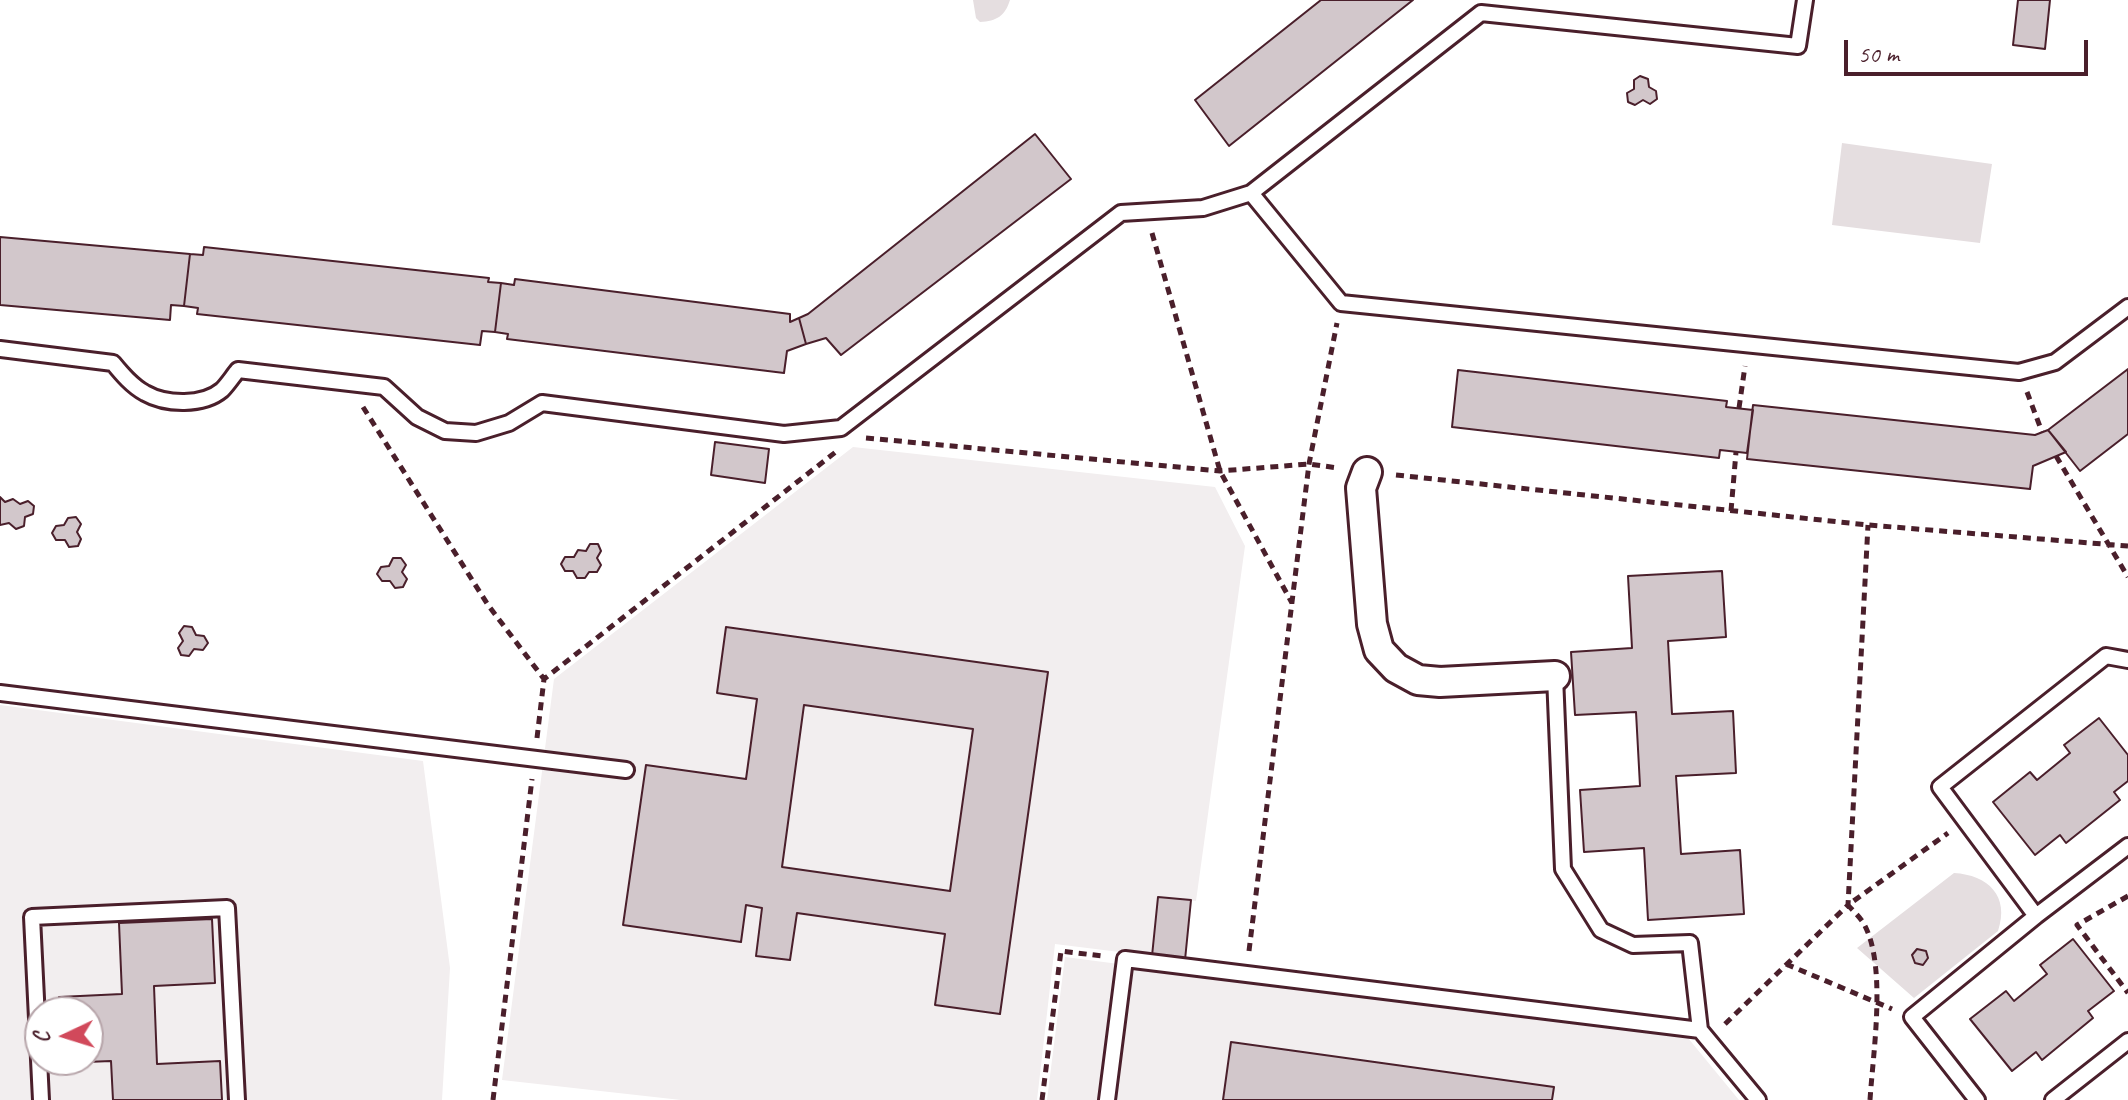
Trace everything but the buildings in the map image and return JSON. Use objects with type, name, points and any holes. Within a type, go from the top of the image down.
[{"type":"street","points":[[1367,472],[1361,488],[1372,624],[1379,650],[1396,668],[1418,680],[1440,682],[1555,676]]},
{"type":"lane","points":[[0,349],[113,363],[145,394],[169,401],[197,401],[209,396],[222,390],[238,370],[384,387],[417,417],[445,431],[476,433],[487,430],[509,423],[542,403],[784,434],[841,428],[1121,213],[1203,208],[1251,193],[1481,13],[1798,46],[1805,0]]},
{"type":"lane","points":[[1251,193],[1341,303],[2019,372],[2055,362],[2128,307]]},
{"type":"lane","points":[[2036,916],[1940,787],[2106,656],[2128,660]]},
{"type":"lane","points":[[1555,676],[1563,869],[1601,930],[1633,945],[1690,943],[1705,1035],[1758,1100]]},
{"type":"lane","points":[[0,693],[626,770]]},
{"type":"lane","points":[[1977,1100],[1912,1017],[2128,846]]},
{"type":"lane","points":[[41,1100],[32,917],[227,908],[237,1100]]},
{"type":"lane","points":[[1107,1100],[1125,959],[1705,1035]]},
{"type":"lane","points":[[2053,1100],[2128,1041]]},
{"type":"path","points":[[1146,213],[1220,471],[1292,604]]},
{"type":"path","points":[[1246,976],[1309,464],[1341,303]]},
{"type":"path","points":[[1739,408],[1748,343]]},
{"type":"path","points":[[2019,372],[2042,432]]},
{"type":"path","points":[[348,383],[488,605],[544,679],[493,1100]]},
{"type":"path","points":[[855,437],[1220,471],[1309,464],[1868,525],[2128,546]]},
{"type":"path","points":[[544,679],[843,447]]},
{"type":"path","points":[[1731,511],[1736,452]]},
{"type":"path","points":[[2056,456],[2128,577]]},
{"type":"path","points":[[1868,525],[1848,905],[1864,922],[1875,952],[1876,1002],[1870,1100]]},
{"type":"path","points":[[1705,1035],[1848,905],[1964,820]]},
{"type":"path","points":[[2128,896],[2077,925],[2128,993]]},
{"type":"path","points":[[1042,1100],[1061,951],[1125,959]]},
{"type":"path","points":[[1786,964],[1912,1017]]},
{"type":"shaded area","points":[[973,0],[1010,0],[1000,17],[980,22],[976,18]]},
{"type":"shaded area","points":[[1842,143],[1992,164],[1980,243],[1832,225]]},
{"type":"shaded area","points":[[853,447],[1215,487],[1245,546],[1196,901],[1158,897],[1152,956],[1055,944],[1037,1100],[681,1100],[502,1080],[554,679]]},
{"type":"shaded area","points":[[0,705],[423,761],[450,968],[442,1100],[0,1100]]},
{"type":"shaded area","points":[[1954,873],[1977,878],[1993,890],[2001,907],[1998,931],[1914,998],[1857,948]]},
{"type":"shaded area","points":[[1065,957],[1688,1038],[1739,1100],[1047,1100]]}]
